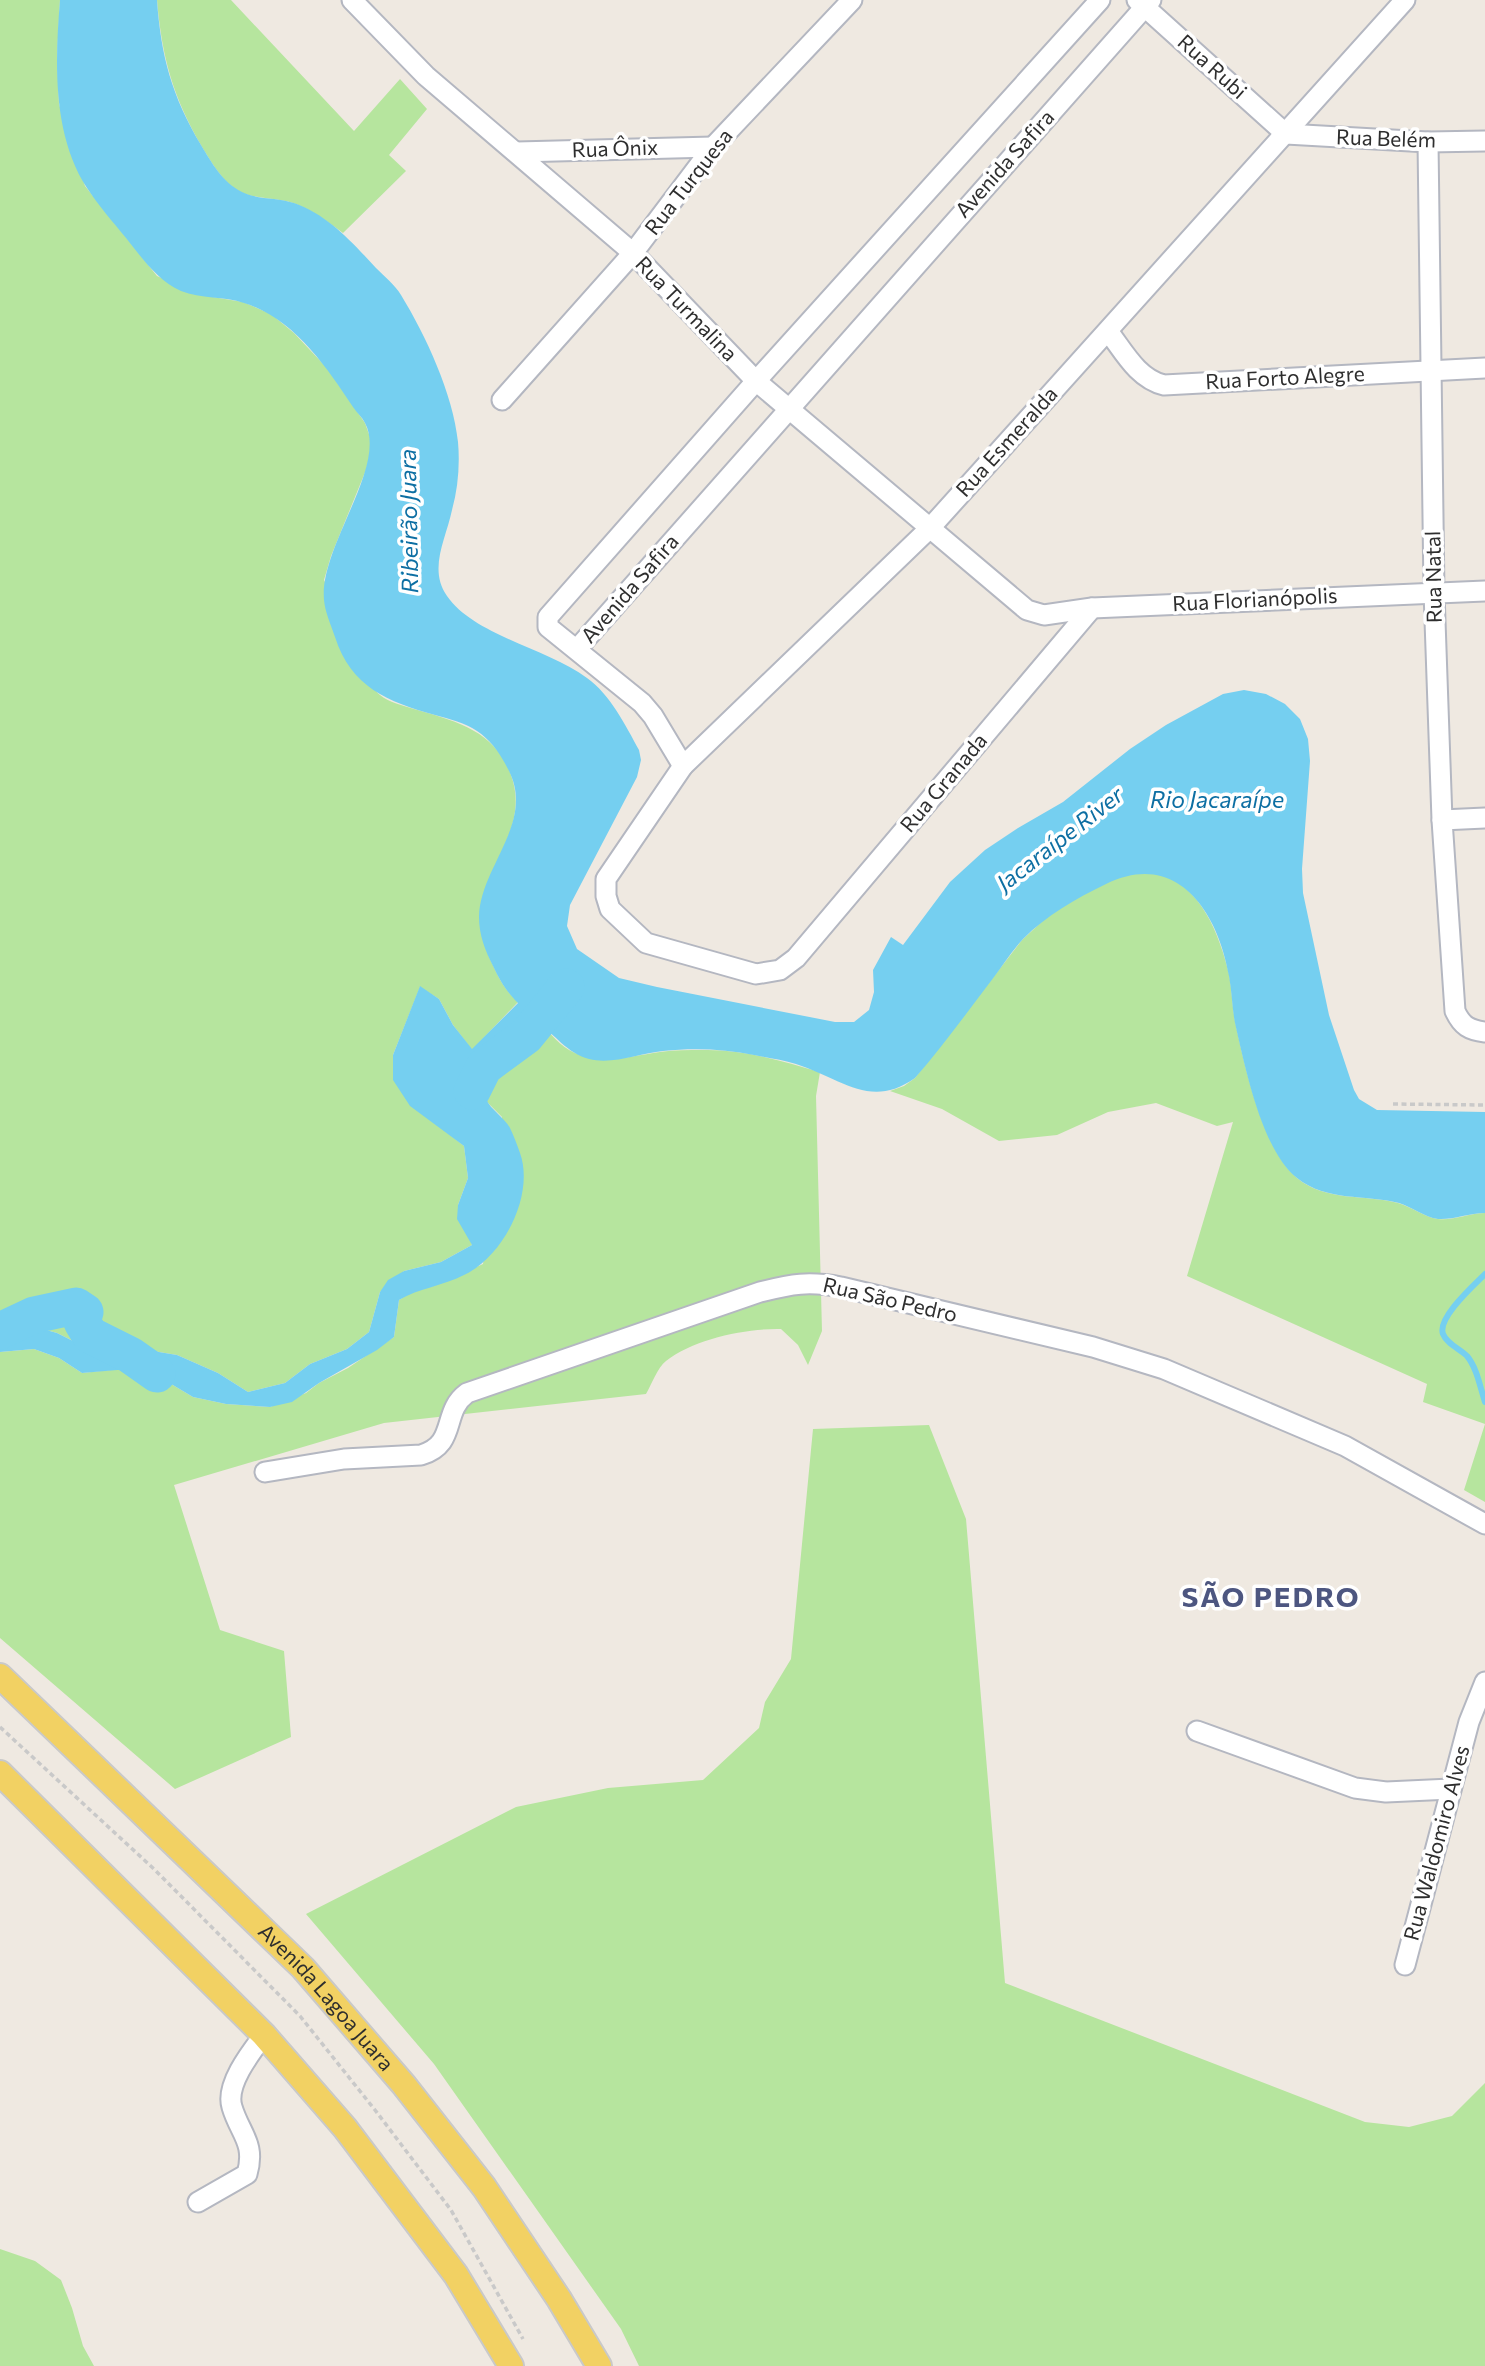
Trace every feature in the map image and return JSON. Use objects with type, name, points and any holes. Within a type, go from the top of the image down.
[{"type":"main road","name":"Avenida Lagoa Juara","points":[[0,1676],[312,1978],[404,2085],[484,2187],[559,2299],[599,2366]]},
{"type":"main road","points":[[0,1773],[264,2035],[345,2128],[456,2275],[511,2366]]},
{"type":"street","name":"Rua Turmalina","points":[[352,0],[426,76],[633,253],[756,380],[1027,610]]},
{"type":"street","name":"Rua Turquesa","points":[[502,400],[633,253],[713,147],[852,0]]},
{"type":"street","name":"Avenida Safira","points":[[1100,0],[756,380],[548,617],[548,627],[577,649],[1144,2]]},
{"type":"street","name":"Rua Esmeralda","points":[[606,879],[683,766],[930,528],[1405,0]]},
{"type":"street","name":"Rua Rubi","points":[[1144,2],[1286,134]]},
{"type":"street","name":"Rua Belém","points":[[1286,134],[1428,142],[1485,141]]},
{"type":"street","name":"Rua Natal","points":[[1428,142],[1434,592],[1442,820],[1455,1011],[1461,1023],[1471,1030],[1485,1032]]},
{"type":"street","name":"Rua Ônix","points":[[517,152],[713,147]]},
{"type":"street","name":"Rua Forto Alegre","points":[[1108,331],[1142,375],[1152,382],[1164,385],[1485,368]]},
{"type":"street","name":"Rua Florianópolis","points":[[1027,610],[1044,614],[1092,608],[1485,590]]},
{"type":"street","name":"Rua Granada","points":[[606,879],[606,896],[610,909],[646,943],[756,974],[780,970],[796,958],[1092,608]]},
{"type":"street","points":[[577,649],[642,703],[653,716],[683,766]]},
{"type":"street","points":[[1442,820],[1485,818]]},
{"type":"street","name":"Rua São Pedro","points":[[265,1472],[344,1459],[433,1452],[442,1444],[457,1404],[467,1393],[760,1292],[814,1282],[1093,1347],[1164,1369],[1345,1446],[1485,1524]]},
{"type":"street","name":"Rua Waldomiro Alves","points":[[1405,1965],[1469,1722],[1485,1682]]},
{"type":"street","points":[[1197,1731],[1355,1788],[1386,1792],[1451,1789]]},
{"type":"street","points":[[198,2202],[247,2174],[251,2160],[249,2144],[231,2105],[235,2083],[244,2062],[264,2035]]},
{"type":"path","points":[[1393,1104],[1485,1105]]},
{"type":"green space","points":[[0,0],[60,0],[57,56],[59,104],[85,186],[157,276],[201,295],[243,302],[271,314],[294,333],[327,368],[365,423],[370,437],[366,470],[324,580],[378,693],[396,704],[458,723],[484,738],[504,760],[511,775],[516,800],[513,822],[487,887],[482,910],[482,935],[503,984],[518,1002],[472,1050],[453,1025],[439,999],[420,987],[393,1055],[440,1127],[464,1146],[468,1178],[458,1205],[472,1245],[441,1262],[404,1271],[380,1292],[369,1332],[347,1349],[310,1364],[285,1383],[248,1392],[218,1373],[177,1355],[141,1349],[83,1346],[57,1333],[21,1323],[0,1323]]},
{"type":"green space","points":[[157,0],[231,0],[354,131],[400,79],[427,109],[389,155],[406,171],[343,233],[300,206],[287,201],[251,196],[238,190],[215,168],[183,111],[166,59]]},
{"type":"green space","points":[[1138,872],[1157,873],[1186,889],[1197,900],[1214,929],[1225,959],[1239,1039],[1257,1105],[1274,1148],[1297,1178],[1320,1191],[1398,1203],[1438,1219],[1485,1213],[1485,1424],[1423,1402],[1427,1384],[1187,1276],[1233,1122],[1217,1126],[1156,1103],[1108,1112],[1057,1135],[999,1141],[942,1109],[890,1091],[915,1078],[1022,940],[1048,916],[1118,877]]},
{"type":"green space","points":[[538,1021],[560,1043],[586,1057],[607,1059],[671,1051],[718,1050],[762,1056],[820,1072],[816,1096],[822,1331],[808,1365],[798,1345],[781,1329],[752,1330],[721,1336],[677,1353],[660,1368],[646,1394],[384,1423],[174,1485],[220,1630],[284,1651],[291,1737],[175,1789],[0,1638],[0,1352],[34,1349],[59,1358],[82,1373],[129,1368],[161,1378],[193,1397],[226,1404],[270,1407],[306,1393],[348,1368],[394,1337],[399,1300],[412,1292],[433,1286],[483,1264],[502,1117],[486,1101],[482,1084],[500,1057]]},
{"type":"green space","points":[[1485,1424],[1485,1502],[1464,1490]]},
{"type":"green space","points":[[929,1425],[966,1519],[1005,1983],[1365,2122],[1409,2127],[1452,2116],[1485,2083],[1485,2366],[639,2366],[621,2329],[434,2064],[306,1914],[516,1807],[608,1788],[703,1780],[759,1728],[765,1702],[791,1659],[813,1429]]},
{"type":"green space","points":[[0,2249],[35,2261],[61,2280],[83,2346],[94,2366],[0,2366]]},
{"type":"water","name":"Rio Jacaraípe","points":[[60,0],[157,0],[161,40],[175,93],[191,127],[218,172],[242,192],[294,203],[329,222],[393,284],[410,311],[429,347],[444,385],[458,442],[456,493],[439,565],[439,575],[447,596],[459,610],[493,632],[552,658],[587,678],[617,711],[639,750],[641,760],[637,777],[570,905],[567,926],[577,949],[619,978],[835,1022],[854,1022],[869,1010],[874,992],[873,970],[891,937],[903,945],[950,882],[985,850],[1063,802],[1130,749],[1166,725],[1223,694],[1244,690],[1266,694],[1285,704],[1300,719],[1308,739],[1310,761],[1302,869],[1303,893],[1329,1015],[1354,1090],[1359,1099],[1377,1110],[1485,1112],[1485,1213],[1438,1219],[1399,1203],[1321,1191],[1297,1178],[1274,1149],[1257,1107],[1235,1023],[1223,952],[1215,930],[1190,893],[1173,881],[1154,875],[1131,875],[1083,896],[1032,930],[1015,948],[915,1078],[899,1087],[884,1091],[856,1088],[791,1063],[732,1051],[674,1050],[617,1060],[589,1059],[568,1048],[538,1022],[506,1050],[482,1084],[488,1103],[510,1128],[524,1170],[519,1205],[503,1240],[478,1266],[464,1275],[399,1300],[394,1337],[292,1402],[270,1407],[226,1404],[193,1397],[161,1378],[129,1369],[82,1373],[59,1358],[34,1349],[0,1352],[0,1323],[21,1323],[57,1333],[83,1346],[141,1349],[177,1355],[218,1373],[248,1392],[285,1383],[310,1364],[347,1349],[369,1332],[380,1292],[388,1280],[404,1271],[441,1262],[472,1245],[457,1219],[458,1205],[468,1178],[464,1146],[410,1106],[393,1080],[393,1055],[420,986],[439,999],[453,1025],[472,1049],[518,1003],[504,986],[490,960],[481,936],[479,917],[488,880],[511,827],[515,809],[515,790],[509,771],[492,744],[473,728],[387,698],[361,680],[342,654],[326,609],[325,579],[368,461],[370,441],[365,423],[320,360],[293,332],[262,310],[244,303],[189,294],[172,286],[144,261],[91,194],[67,144],[58,97]]},
{"type":"waterway","points":[[472,1091],[484,1067],[526,1036],[566,987]]},
{"type":"waterway","points":[[1485,1274],[1458,1302],[1445,1319],[1443,1327],[1447,1341],[1470,1361],[1485,1402]]},
{"type":"waterway","points":[[0,1331],[34,1315],[76,1306],[85,1312],[82,1322],[90,1335],[130,1355],[157,1374]]},
{"type":"district","name":"SÃO PEDRO","points":[[1271,1597]]},
{"type":"water label","name":"Ribeirão Juara","points":[[409,521]]},
{"type":"water label","name":"Jacaraípe River","points":[[1060,839]]}]
